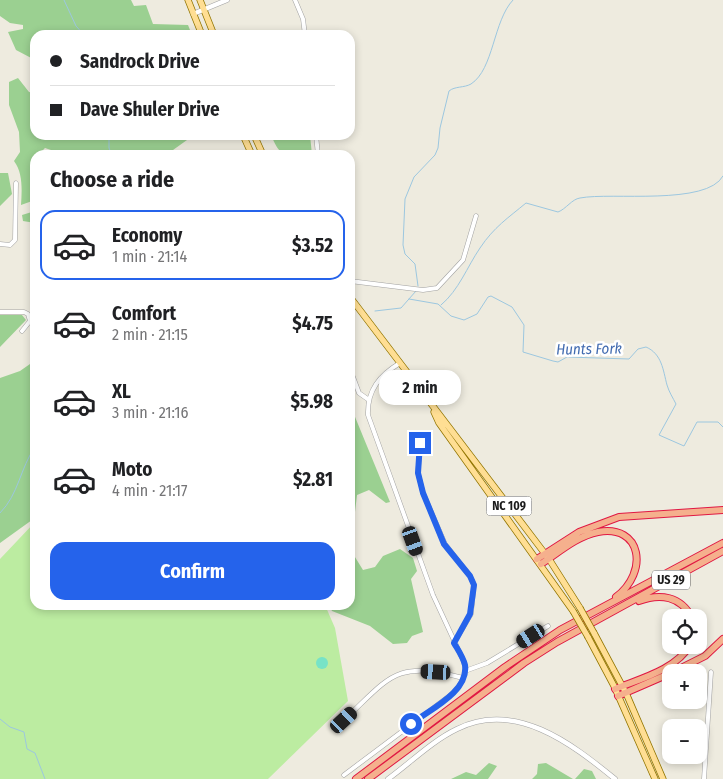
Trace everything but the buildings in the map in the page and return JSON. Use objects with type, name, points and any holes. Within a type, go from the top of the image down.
[{"type":"highway","points":[[546,557],[579,532],[619,517],[723,510]]},
{"type":"highway","points":[[539,561],[582,537],[597,532],[618,533],[628,539],[637,556],[634,576],[621,593],[603,607]]},
{"type":"highway","name":"US 29","points":[[356,779],[522,654],[560,630],[723,543]]},
{"type":"highway","name":"US 29","points":[[368,779],[524,663],[723,551]]},
{"type":"highway","points":[[619,608],[646,598],[660,596],[680,602],[688,609]]},
{"type":"highway","points":[[689,664],[705,656],[723,639]]},
{"type":"highway","points":[[615,689],[665,668],[683,654]]},
{"type":"highway","points":[[618,696],[662,677]]},
{"type":"main road","points":[[188,0],[200,30]]},
{"type":"main road","points":[[200,0],[212,30]]},
{"type":"main road","name":"NC 109","points":[[355,304],[546,557],[580,608],[626,693],[663,779]]},
{"type":"main road","name":"NC 109","points":[[432,408],[439,423],[573,610],[615,689],[655,779]]},
{"type":"street","points":[[193,14],[228,0]]},
{"type":"street","points":[[295,0],[303,19],[305,30]]},
{"type":"street","points":[[0,244],[10,244],[15,240],[16,183]]},
{"type":"street","points":[[355,282],[423,290],[437,288],[463,260],[476,216]]},
{"type":"street","points":[[0,312],[24,312],[28,314],[30,321],[22,331]]},
{"type":"street","points":[[344,775],[452,694],[461,685],[465,671],[464,662],[433,594],[372,431],[368,415],[369,400],[379,378],[400,363]]},
{"type":"street","points":[[355,382],[359,393],[369,400]]},
{"type":"street","points":[[420,443],[418,473],[423,493],[444,544],[470,576],[474,585],[470,614],[454,643]]},
{"type":"street","points":[[465,671],[487,663],[548,626]]},
{"type":"street","points":[[344,720],[397,674],[408,671],[436,672],[463,678]]},
{"type":"street","points":[[704,779],[710,672]]},
{"type":"street","points":[[388,779],[456,730],[482,720],[500,719],[518,721],[541,728],[615,779]]},
{"type":"green space","points":[[0,0],[131,0],[134,6],[146,5],[153,24],[188,25],[190,30],[30,30],[30,57],[16,50],[8,32],[23,29],[23,25],[10,23],[0,16]]},
{"type":"green space","points":[[18,78],[30,92],[30,140],[187,140],[173,150],[51,150],[45,148],[43,150],[30,150],[30,202],[21,205],[22,188],[19,171],[14,161],[20,152],[19,132],[9,105],[9,82]]},
{"type":"green space","points":[[274,140],[310,140],[312,150],[279,150]]},
{"type":"green space","points":[[0,173],[8,173],[12,194],[0,206]]},
{"type":"green space","points":[[30,213],[30,222],[23,221],[22,215]]},
{"type":"green space","points":[[0,315],[22,315],[26,320],[0,347]]},
{"type":"green space","points":[[30,364],[30,521],[0,543],[0,378],[20,371]]},
{"type":"green space","points":[[355,417],[390,502],[386,503],[369,490],[357,495],[355,512]]},
{"type":"green space","points":[[30,527],[30,610],[327,610],[335,628],[348,701],[268,779],[0,779],[0,559]]},
{"type":"green space","points":[[400,549],[413,558],[417,571],[411,579],[423,632],[412,636],[407,643],[393,644],[370,626],[332,611],[355,610],[355,557],[363,570],[375,567],[383,556]]},
{"type":"green space","points":[[320,657],[324,657],[328,663],[324,669],[320,669],[316,665],[316,661]]},
{"type":"green space","points":[[489,763],[497,766],[488,779],[451,779],[466,772],[476,775]]},
{"type":"green space","points":[[546,763],[573,779],[532,779],[537,774],[538,764]]},
{"type":"green space","points":[[584,769],[592,771],[596,779],[575,779]]},
{"type":"waterway","points":[[64,0],[80,30]]},
{"type":"waterway","points":[[418,286],[415,264],[405,254],[403,245],[405,199],[414,177],[435,155],[438,148],[440,128],[449,91],[471,84],[479,77],[489,56],[501,20],[513,0]]},
{"type":"waterway","points":[[109,140],[110,150]]},
{"type":"waterway","points":[[441,305],[458,285],[485,241],[502,223],[526,203],[558,212],[574,200],[580,198],[679,195],[698,191],[714,185],[723,176]]},
{"type":"waterway","name":"Hunts Fork","points":[[375,311],[401,308],[416,291]]},
{"type":"waterway","name":"Hunts Fork","points":[[409,299],[438,304],[451,316],[464,320],[477,314],[488,297],[491,296],[512,307],[524,325],[523,352],[553,361],[558,362],[567,357],[629,359],[638,349],[646,347],[659,358],[668,388],[676,404],[659,435],[684,446],[697,422],[718,422],[723,427]]},
{"type":"waterway","name":"Hunts Fork","points":[[0,513],[11,498],[30,455]]},
{"type":"waterway","points":[[0,719],[10,727],[24,732],[27,749],[35,753],[45,779]]},
{"type":"route","points":[[411,724],[452,694],[462,682],[465,666],[454,643],[470,614],[473,606],[474,591],[474,585],[470,576],[444,544],[423,493],[418,473],[420,443]]}]
